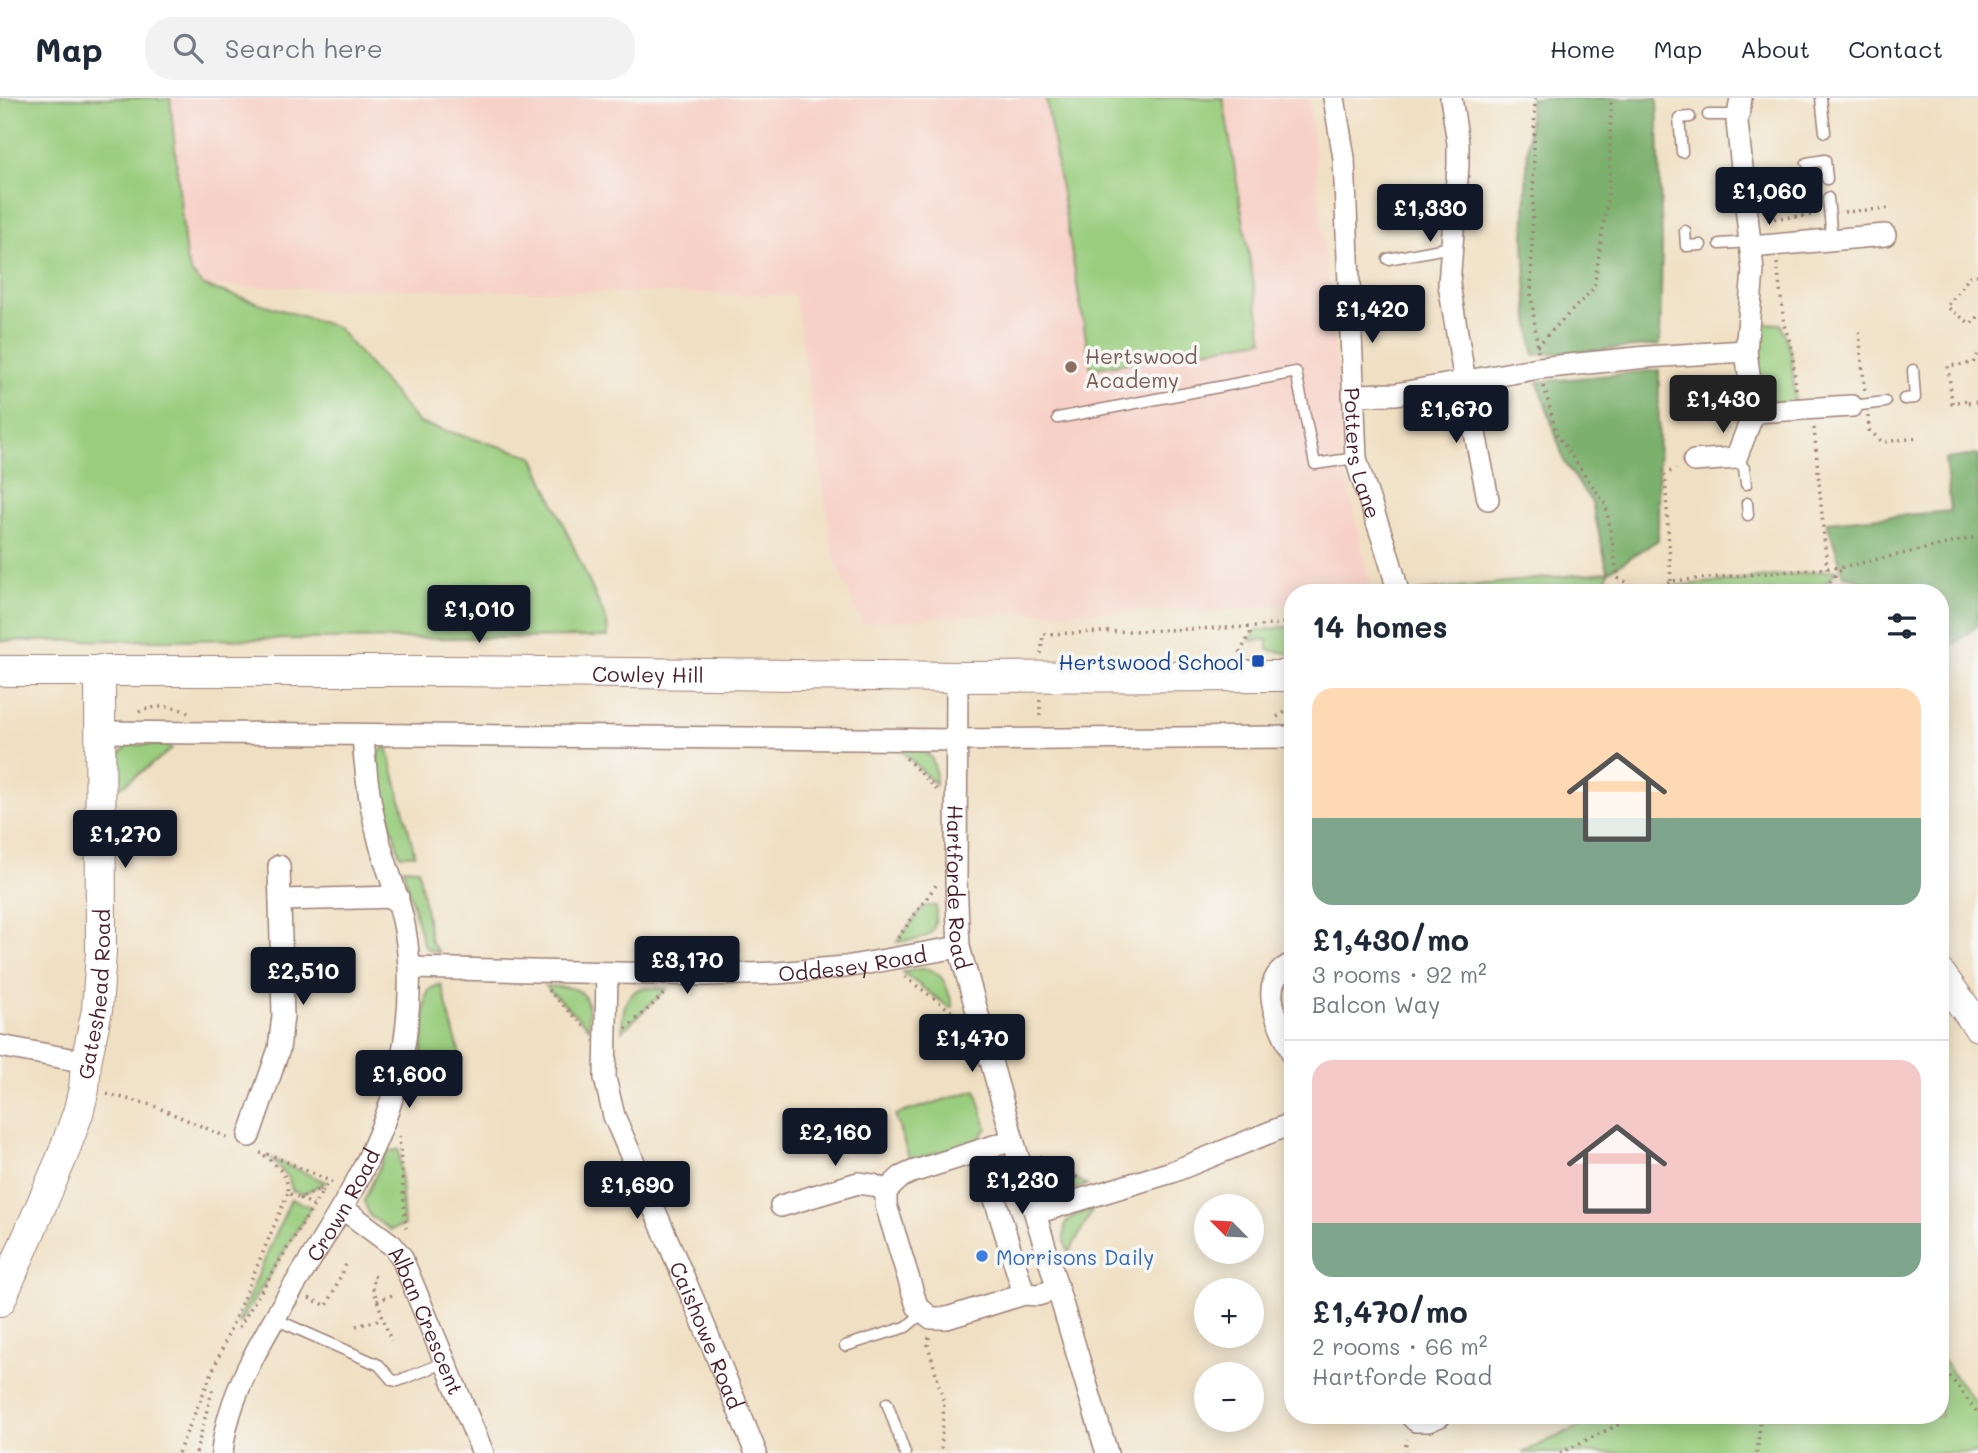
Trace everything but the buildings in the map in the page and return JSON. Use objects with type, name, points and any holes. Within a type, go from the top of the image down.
[{"type":"main road","name":"Gateshead Road","points":[[0,1301],[62,1157],[85,1075],[97,1010],[100,987],[100,670]]},
{"type":"main road","name":"Cowley Hill","points":[[0,671],[452,671],[957,677],[1284,676]]},
{"type":"main road","points":[[1949,986],[1978,1026]]},
{"type":"street","name":"Potters Lane","points":[[1334,98],[1344,158],[1356,458],[1396,584]]},
{"type":"street","points":[[1451,98],[1458,143],[1458,166],[1449,284],[1488,499]]},
{"type":"street","points":[[1694,461],[1736,458],[1754,412],[1746,351],[1752,296],[1739,107]]},
{"type":"street","points":[[1750,245],[1885,235]]},
{"type":"street","points":[[1353,394],[1396,394],[1539,368],[1647,357],[1746,351]]},
{"type":"street","points":[[1754,412],[1852,406]]},
{"type":"street","name":"Hartforde Road","points":[[957,677],[955,740],[959,947],[1013,1140],[1107,1453]]},
{"type":"street","points":[[99,732],[955,740],[1284,737]]},
{"type":"street","name":"Crown Road","points":[[222,1453],[230,1413],[251,1361],[369,1159],[383,1125],[398,1073],[405,1036],[410,968],[398,897],[369,800],[363,735]]},
{"type":"street","points":[[250,1145],[279,1049],[283,1016],[279,866]]},
{"type":"street","points":[[280,900],[398,897]]},
{"type":"street","name":"Oddesey Road","points":[[410,968],[705,975],[778,973],[845,967],[959,947]]},
{"type":"street","points":[[1284,967],[1275,977],[1271,995],[1284,1030]]},
{"type":"street","name":"Caishowe Road","points":[[607,973],[605,1079],[614,1116],[756,1453]]},
{"type":"street","points":[[0,1046],[85,1075]]},
{"type":"street","points":[[1036,1213],[1172,1172],[1284,1127]]},
{"type":"street","points":[[1013,1140],[901,1177],[886,1192],[886,1205],[917,1307],[927,1315],[947,1318],[1024,1294],[1058,1289]]},
{"type":"street","points":[[980,1150],[1024,1294]]},
{"type":"street","points":[[781,1206],[858,1183],[873,1185],[886,1192]]},
{"type":"street","name":"Alban Crescent","points":[[343,1206],[392,1245],[401,1256],[483,1453]]},
{"type":"lane","points":[[1821,98],[1825,132]]},
{"type":"lane","points":[[1708,115],[1739,107]]},
{"type":"lane","points":[[1682,152],[1679,118],[1690,117]]},
{"type":"lane","points":[[1807,163],[1825,160],[1827,179]]},
{"type":"lane","points":[[1828,198],[1832,239]]},
{"type":"lane","points":[[1685,231],[1686,246],[1702,245]]},
{"type":"lane","points":[[1720,244],[1750,245]]},
{"type":"lane","points":[[1388,259],[1451,247]]},
{"type":"lane","points":[[1904,399],[1915,398],[1913,370]]},
{"type":"lane","points":[[1058,418],[1296,372],[1315,464],[1356,458]]},
{"type":"lane","points":[[1852,406],[1885,401]]},
{"type":"lane","points":[[1736,458],[1744,468],[1746,484]]},
{"type":"lane","points":[[1747,503],[1748,516]]},
{"type":"lane","points":[[845,1346],[906,1327],[927,1315]]},
{"type":"lane","points":[[275,1319],[379,1364],[392,1380],[398,1381],[446,1362]]},
{"type":"lane","points":[[887,1403],[905,1453]]},
{"type":"path","points":[[1535,98],[1531,294],[1539,368],[1557,435],[1606,505],[1618,584]]},
{"type":"path","points":[[1537,346],[1594,288],[1609,187],[1611,98]]},
{"type":"path","points":[[1776,244],[1784,324],[1805,409],[1827,569]]},
{"type":"path","points":[[1978,275],[1970,275],[1947,307],[1971,324],[1978,317]]},
{"type":"path","points":[[1978,355],[1972,363],[1948,366],[1952,402],[1978,402]]},
{"type":"path","points":[[1671,581],[1665,474],[1694,461]]},
{"type":"path","points":[[1665,584],[1671,581],[1843,568],[1978,537]]},
{"type":"path","points":[[1829,584],[1843,568]]},
{"type":"path","points":[[1618,578],[1630,584]]},
{"type":"path","points":[[1041,663],[1043,634],[1253,627],[1284,623]]},
{"type":"path","points":[[1240,654],[1253,627]]},
{"type":"path","points":[[1040,697],[1040,726]]},
{"type":"path","points":[[904,755],[938,791]]},
{"type":"path","points":[[892,946],[938,883]]},
{"type":"path","points":[[898,971],[958,1016]]},
{"type":"path","points":[[541,984],[591,1033]]},
{"type":"path","points":[[620,1035],[671,987]]},
{"type":"path","points":[[85,1075],[332,1182],[320,1191],[300,1198]]},
{"type":"path","points":[[399,1135],[406,1228]]},
{"type":"path","points":[[181,1452],[288,1193],[288,1181],[278,1167],[250,1145]]},
{"type":"path","points":[[1036,1155],[1081,1180]]},
{"type":"path","points":[[320,1191],[343,1206]]},
{"type":"path","points":[[239,1327],[320,1191]]},
{"type":"path","points":[[288,1193],[314,1205]]},
{"type":"path","points":[[309,1298],[327,1306],[346,1264],[349,1265]]},
{"type":"path","points":[[374,1276],[376,1277],[372,1285],[391,1341]]},
{"type":"path","points":[[377,1301],[399,1292]]},
{"type":"path","points":[[927,1315],[928,1345],[944,1403],[941,1453]]},
{"type":"path","points":[[356,1326],[383,1319]]},
{"type":"path","points":[[1949,1375],[1978,1413]]},
{"type":"path","points":[[197,1453],[204,1414],[213,1388]]},
{"type":"path","points":[[1560,1453],[1620,1424]]},
{"type":"path","points":[[1757,1453],[1760,1424]]},
{"type":"shaded area","name":"Hertswood Academy","points":[[170,98],[1309,98],[1344,440],[1338,442],[1370,584],[1284,584],[1284,605],[1195,613],[1021,612],[862,623],[834,558],[795,295],[204,286],[192,274],[186,260]]},
{"type":"green space","points":[[0,98],[170,98],[186,260],[192,274],[204,286],[337,327],[419,423],[533,456],[607,622],[608,637],[0,641]]},
{"type":"green space","points":[[1046,98],[1223,98],[1263,340],[1091,369]]},
{"type":"green space","points":[[1530,98],[1657,98],[1662,243],[1660,345],[1534,355],[1527,303],[1524,239]]},
{"type":"green space","points":[[1759,323],[1781,324],[1791,352],[1795,402],[1768,402],[1760,390],[1756,338]]},
{"type":"green space","points":[[1659,370],[1658,540],[1608,572],[1592,503],[1565,463],[1538,382]]},
{"type":"green space","points":[[1978,455],[1978,625],[1949,648],[1949,584],[1871,584],[1844,575],[1827,522],[1951,511],[1945,459]]},
{"type":"green space","points":[[1837,570],[1825,584],[1695,584]]},
{"type":"green space","points":[[1608,572],[1606,584],[1488,584]]},
{"type":"green space","points":[[1284,627],[1284,653],[1268,650],[1268,640],[1250,641],[1256,631]]},
{"type":"green space","points":[[129,745],[169,745],[172,749],[121,787],[114,783],[115,759]]},
{"type":"green space","points":[[387,746],[415,855],[400,855],[380,788],[378,756]]},
{"type":"green space","points":[[900,749],[919,751],[929,756],[934,766],[936,785]]},
{"type":"green space","points":[[403,868],[418,869],[431,942],[439,953],[427,949],[423,943]]},
{"type":"green space","points":[[924,906],[936,906],[932,931],[923,938],[897,942]]},
{"type":"green space","points":[[925,968],[942,978],[953,1007],[950,1008],[902,972]]},
{"type":"green space","points":[[441,984],[461,1059],[422,1055],[426,996],[430,989]]},
{"type":"green space","points":[[545,986],[568,988],[581,993],[587,1005],[589,1028]]},
{"type":"green space","points":[[641,988],[667,989],[622,1031],[623,1012],[627,1001]]},
{"type":"green space","points":[[976,1090],[987,1128],[978,1140],[910,1161],[895,1115]]},
{"type":"green space","points":[[399,1149],[404,1225],[391,1230],[370,1216],[364,1201],[386,1153]]},
{"type":"green space","points":[[270,1158],[326,1182],[302,1194],[292,1190],[289,1178]]},
{"type":"green space","points":[[1045,1161],[1087,1185],[1071,1190],[1054,1187],[1045,1175],[1042,1166]]},
{"type":"green space","points":[[291,1199],[311,1207],[240,1323],[238,1322]]},
{"type":"green space","points":[[1093,1209],[1069,1253],[1064,1240],[1065,1224],[1075,1215]]},
{"type":"green space","points":[[1949,1368],[1978,1406],[1978,1453],[1522,1453],[1584,1424],[1949,1424]]},
{"type":"place","name":"Hertswood Academy","points":[[1071,367]]},
{"type":"place","name":"Hertswood School","points":[[1258,661]]},
{"type":"place","name":"Morrisons Daily","points":[[982,1256]]}]
